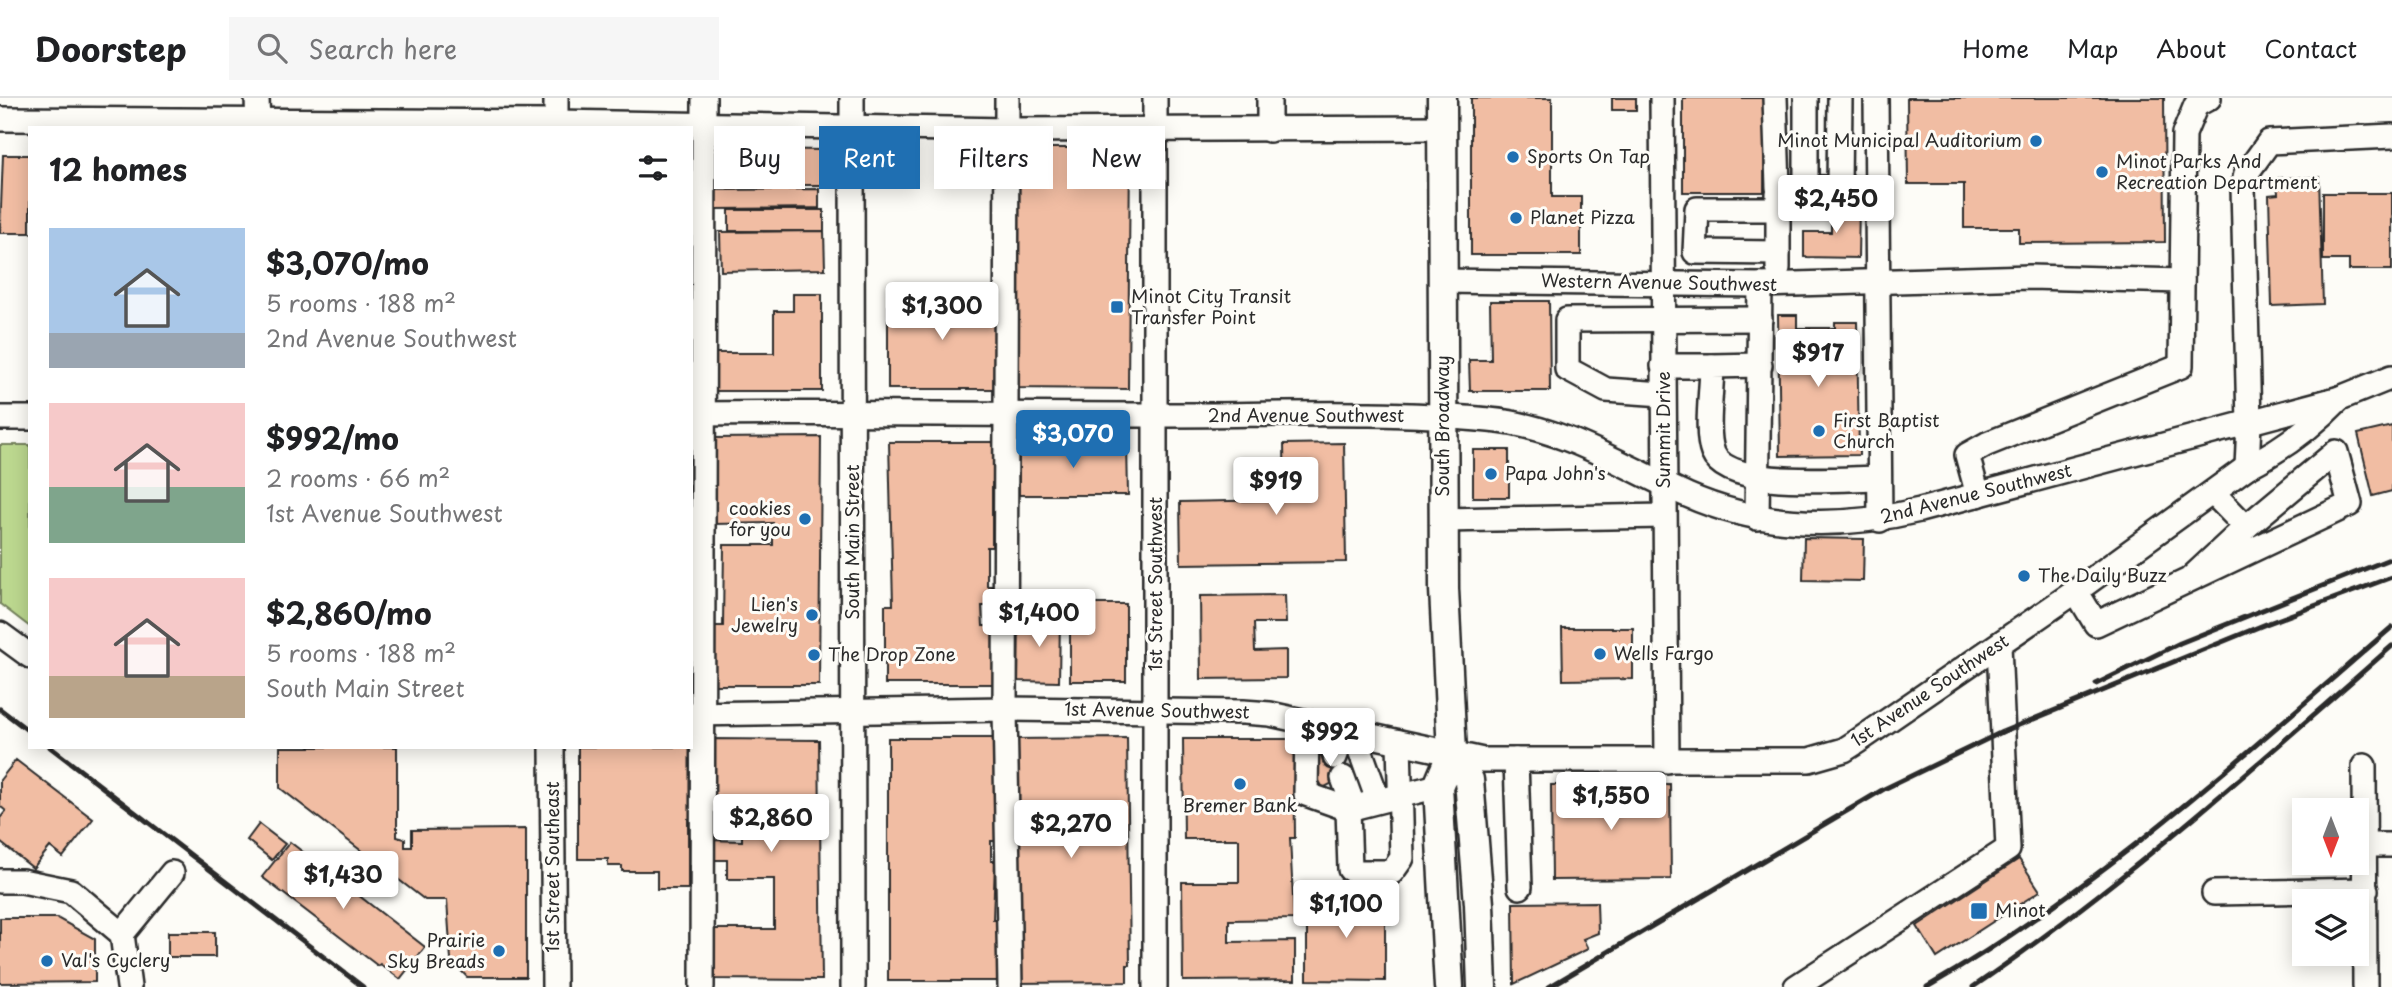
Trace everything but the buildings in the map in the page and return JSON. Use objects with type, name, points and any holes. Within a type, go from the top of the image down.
[{"type":"main road","name":"South Broadway","points":[[1442,98],[1443,520],[1446,655],[1452,753],[1438,786],[1449,987]]},
{"type":"main road","name":"South Broadway","points":[[1452,753],[1469,780],[1479,904],[1482,987]]},
{"type":"street","points":[[556,98],[556,125]]},
{"type":"street","points":[[702,987],[697,714],[697,414],[704,98]]},
{"type":"street","name":"South Main Street","points":[[852,98],[852,126]]},
{"type":"street","points":[[1007,98],[1007,126]]},
{"type":"street","name":"1st Street Southwest","points":[[1155,98],[1155,126]]},
{"type":"street","points":[[1269,98],[1269,130]]},
{"type":"street","name":"Summit Drive","points":[[1662,98],[1667,761]]},
{"type":"street","points":[[1757,518],[1760,320],[1778,253],[1775,98]]},
{"type":"street","points":[[1806,98],[1806,187]]},
{"type":"street","points":[[1839,188],[1840,98]]},
{"type":"street","points":[[1876,98],[1875,284],[1880,520]]},
{"type":"street","points":[[1978,495],[1967,455],[1987,444],[2181,366],[2184,134],[2196,105],[2209,98]]},
{"type":"street","points":[[0,120],[258,116],[556,125],[705,123],[819,127]]},
{"type":"street","points":[[1165,129],[1442,128]]},
{"type":"street","points":[[2247,467],[2249,423],[2243,187],[2246,174],[2269,142],[2392,136]]},
{"type":"street","points":[[1778,253],[1695,252],[1697,209],[1778,198],[1806,187],[1876,189]]},
{"type":"street","name":"South Main Street","points":[[852,189],[853,987]]},
{"type":"street","points":[[1007,189],[1004,709],[1010,987]]},
{"type":"street","name":"1st Street Southwest","points":[[1155,189],[1155,987]]},
{"type":"street","name":"Western Avenue Southwest","points":[[1443,281],[1769,285],[1875,284],[2030,277],[2182,281]]},
{"type":"street","points":[[1664,394],[1606,390],[1567,369],[1567,320],[1760,320]]},
{"type":"street","points":[[1663,366],[1760,365]]},
{"type":"street","points":[[1712,366],[1713,454],[1724,465],[1759,478],[1878,478]]},
{"type":"street","name":"2nd Avenue Southwest","points":[[697,414],[1157,415],[1492,420],[1569,438],[1687,495],[1757,518],[1805,523],[1880,520],[2340,398],[2392,377]]},
{"type":"street","name":"1st Avenue Southwest","points":[[697,714],[1004,709],[1243,712],[1307,722],[1344,753],[1399,742],[1483,760],[1788,762],[1826,756],[1858,741],[1999,645],[2214,494],[2247,467],[2272,454],[2314,425],[2340,398]]},
{"type":"street","points":[[0,418],[28,418]]},
{"type":"street","points":[[2076,591],[2096,624],[2189,580],[2350,503],[2336,452],[2246,527],[2189,580]]},
{"type":"street","points":[[2214,494],[2246,527]]},
{"type":"street","points":[[1443,520],[1664,516]]},
{"type":"street","points":[[0,634],[28,655]]},
{"type":"street","points":[[1796,987],[2008,849],[1999,645]]},
{"type":"street","points":[[1307,722],[1306,794],[1361,805],[1438,786]]},
{"type":"street","points":[[1361,805],[1344,753],[1360,750],[1361,805],[1350,869],[1356,873],[1392,872],[1402,858],[1399,742]]},
{"type":"street","name":"1st Street Southeast","points":[[552,749],[554,987]]},
{"type":"street","points":[[1516,760],[1520,887]]},
{"type":"street","points":[[2364,766],[2364,798]]},
{"type":"street","points":[[2370,845],[2392,845]]},
{"type":"street","points":[[122,934],[172,873]]},
{"type":"street","points":[[0,881],[22,881],[71,891],[122,934],[129,987]]},
{"type":"street","points":[[2214,893],[2292,891]]},
{"type":"street","points":[[2365,966],[2365,987]]},
{"type":"green space","points":[[0,445],[28,445],[28,625],[0,604]]},
{"type":"tunnel","points":[[1347,755],[1352,774]]},
{"type":"railway","points":[[2096,684],[2180,643],[2392,558]]},
{"type":"railway","points":[[1549,987],[1884,789],[2002,732],[2266,624],[2392,577]]},
{"type":"railway","points":[[1927,987],[1990,949],[2110,864],[2225,771],[2392,627]]},
{"type":"railway","points":[[1973,987],[2135,866],[2392,646]]},
{"type":"railway","points":[[0,709],[28,730]]},
{"type":"railway","points":[[53,749],[363,987]]},
{"type":"place","name":"Minot Municipal Auditorium","points":[[2036,141]]},
{"type":"place","name":"Sports On Tap","points":[[1513,157]]},
{"type":"place","name":"Minot Parks And Recreation Department","points":[[2102,172]]},
{"type":"place","name":"Planet Pizza","points":[[1516,218]]},
{"type":"place","name":"Minot City Transit Transfer Point","points":[[1117,307]]},
{"type":"place","name":"First Baptist Church","points":[[1819,431]]},
{"type":"place","name":"Papa John's","points":[[1491,474]]},
{"type":"place","name":"cookies for you","points":[[805,519]]},
{"type":"place","name":"The Daily Buzz","points":[[2024,576]]},
{"type":"place","name":"Lien's Jewelry","points":[[812,615]]},
{"type":"place","name":"Wells Fargo","points":[[1600,654]]},
{"type":"place","name":"The Drop Zone","points":[[814,655]]},
{"type":"place","name":"Bremer Bank","points":[[1240,784]]},
{"type":"place","name":"Minot","points":[[1979,911]]},
{"type":"place","name":"Prairie Sky Breads","points":[[499,951]]},
{"type":"place","name":"Val's Cyclery","points":[[47,961]]}]
